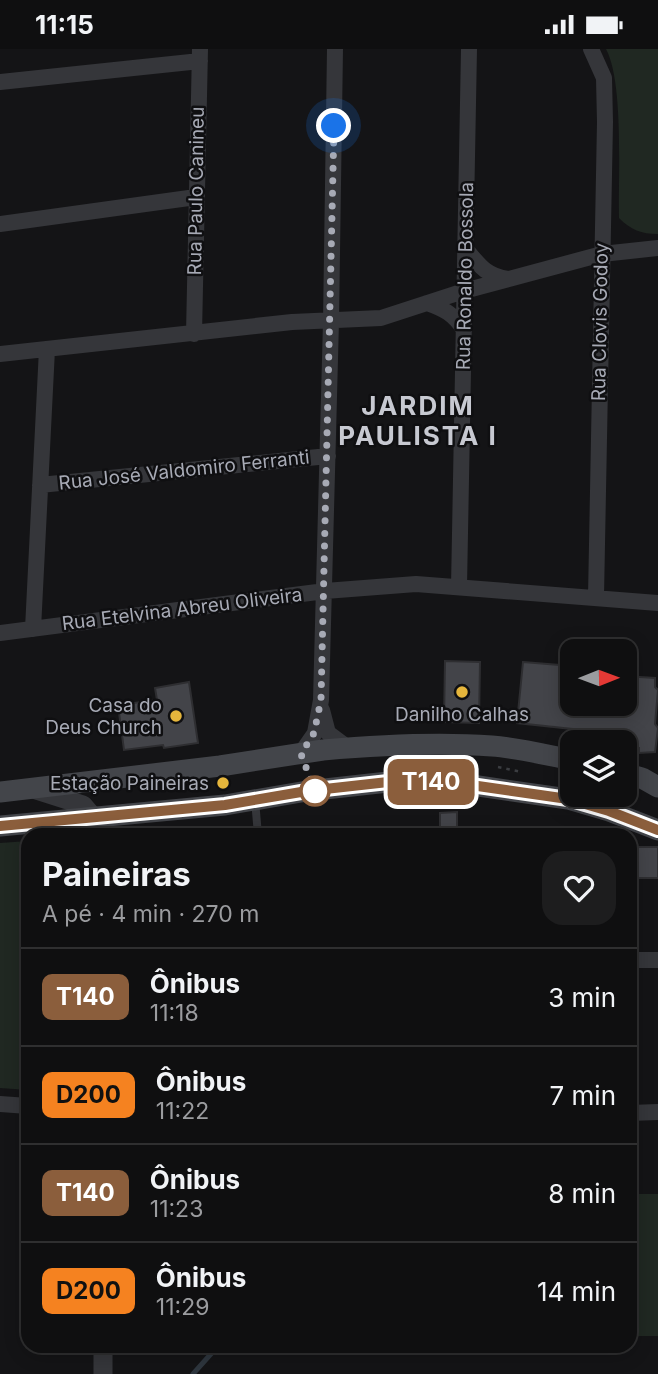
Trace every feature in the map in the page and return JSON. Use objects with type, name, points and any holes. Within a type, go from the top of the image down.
[{"type":"main road","points":[[0,792],[348,748],[438,743],[495,746],[560,758]]},
{"type":"main road","points":[[637,777],[658,787]]},
{"type":"main road","points":[[0,826],[94,826],[307,791],[388,782],[450,782],[568,799],[658,829]]},
{"type":"street","points":[[335,49],[321,700],[323,720],[328,733],[348,748]]},
{"type":"street","name":"Rua Ronaldo Bossola","points":[[459,587],[469,49]]},
{"type":"street","name":"Rua Clovis Godoy","points":[[591,49],[604,78],[596,597]]},
{"type":"street","points":[[0,82],[200,55]]},
{"type":"street","name":"Rua Paulo Canineu","points":[[194,334],[200,55]]},
{"type":"street","points":[[0,224],[196,197]]},
{"type":"street","points":[[465,248],[481,269],[494,277],[511,279]]},
{"type":"street","points":[[7,353],[292,322],[381,318],[464,291],[601,254],[658,249]]},
{"type":"street","points":[[426,303],[443,308],[455,317],[464,330]]},
{"type":"street","points":[[33,629],[47,349]]},
{"type":"street","points":[[7,353],[26,358],[36,366],[45,389]]},
{"type":"street","name":"Rua José Valdomiro Ferranti","points":[[40,485],[328,456]]},
{"type":"street","name":"Rua Etelvina Abreu Oliveira","points":[[0,633],[325,591],[416,584],[658,603]]},
{"type":"street","points":[[301,754],[314,733],[321,700]]},
{"type":"street","points":[[32,789],[83,805],[94,826]]},
{"type":"street","points":[[637,960],[658,960]]},
{"type":"street","points":[[0,1104],[21,1106]]},
{"type":"street","points":[[637,1113],[658,1112]]},
{"type":"street","points":[[103,1353],[103,1374]]},
{"type":"lane","points":[[255,800],[257,828]]},
{"type":"shaded area","points":[[606,49],[658,49],[658,234],[637,231],[619,218],[618,107],[612,64]]},
{"type":"shaded area","points":[[21,842],[21,1090],[0,1088],[0,843]]},
{"type":"shaded area","points":[[637,1194],[658,1194],[658,1336],[637,1336]]},
{"type":"building","name":"Danilho Calhas","points":[[445,661],[480,662],[479,723],[444,722]]},
{"type":"building","points":[[523,662],[560,665],[560,716],[637,716],[637,677],[655,678],[655,687],[658,690],[655,724],[658,728],[655,752],[639,753],[637,730],[572,730],[517,723]]},
{"type":"building","points":[[189,682],[198,743],[124,750],[118,705],[157,700],[155,688]]},
{"type":"building","points":[[457,812],[457,828],[440,828],[440,813]]},
{"type":"building","points":[[637,847],[658,847],[658,878],[637,878]]},
{"type":"waterway","points":[[193,1374],[212,1353]]},
{"type":"bus line","name":"T140","points":[[0,826],[225,805],[307,791],[388,782],[450,782],[568,799],[658,830]]},
{"type":"place","name":"Danilho Calhas","points":[[462,692]]},
{"type":"place","name":"Casa do Deus Church","points":[[176,716]]},
{"type":"place","name":"Estação Paineiras","points":[[223,783]]},
{"type":"district","name":"JARDIM PAULISTA I","points":[[418,420]]},
{"type":"route","points":[[315,791],[301,754],[314,733],[321,700],[334,126]]}]
